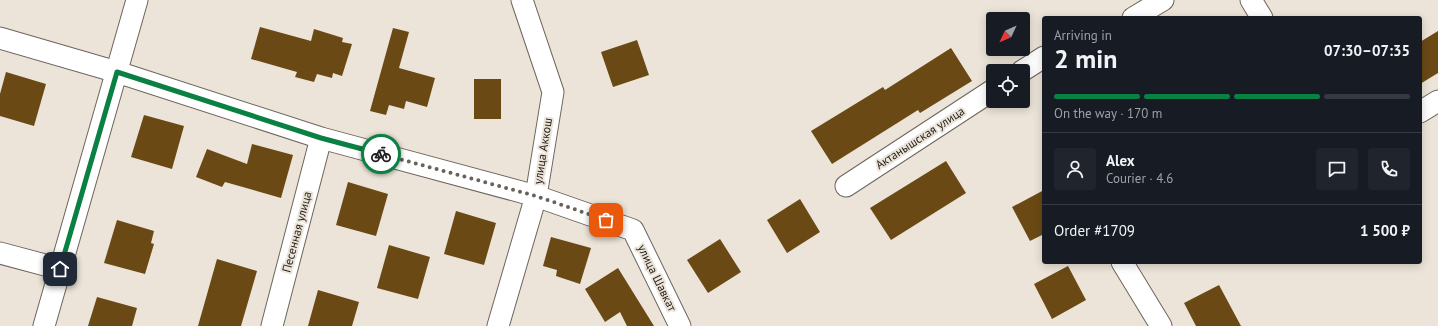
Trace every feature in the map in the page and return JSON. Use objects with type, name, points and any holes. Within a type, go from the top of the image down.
[{"type":"street","points":[[44,326],[137,0]]},
{"type":"street","name":"улица Аккош","points":[[498,326],[536,196],[552,92],[522,0]]},
{"type":"street","points":[[1136,16],[1163,0]]},
{"type":"street","points":[[1251,0],[1261,16]]},
{"type":"street","points":[[0,38],[117,72],[321,138],[536,196]]},
{"type":"street","points":[[1030,66],[1042,58]]},
{"type":"street","name":"Актанышская улица","points":[[846,186],[986,95]]},
{"type":"street","points":[[1422,111],[1438,101]]},
{"type":"street","name":"Песенная улица","points":[[272,326],[321,138]]},
{"type":"street","name":"улица Шавкат","points":[[536,196],[634,230],[680,326]]},
{"type":"street","points":[[0,253],[60,269]]},
{"type":"street","points":[[1123,264],[1160,326]]},
{"type":"building","points":[[260,27],[311,41],[314,29],[343,38],[342,42],[352,44],[342,76],[333,73],[332,78],[317,74],[314,82],[295,77],[297,72],[251,59]]},
{"type":"building","points":[[393,28],[409,32],[399,68],[435,78],[427,107],[406,101],[404,109],[389,105],[386,115],[370,111]]},
{"type":"building","points":[[1438,31],[1438,73],[1422,83],[1422,41]]},
{"type":"building","points":[[637,40],[649,75],[613,87],[601,52]]},
{"type":"building","points":[[951,48],[972,81],[920,113],[918,110],[832,164],[811,131],[883,87],[885,90]]},
{"type":"building","points":[[6,72],[46,84],[34,126],[0,116],[0,94]]},
{"type":"building","points":[[474,79],[501,79],[501,119],[474,119]]},
{"type":"building","points":[[144,115],[184,126],[172,169],[131,157]]},
{"type":"building","points":[[252,144],[293,155],[281,198],[225,182],[222,187],[196,177],[207,149],[247,164]]},
{"type":"building","points":[[946,161],[966,193],[891,240],[870,208]]},
{"type":"building","points":[[348,182],[388,194],[376,236],[336,225]]},
{"type":"building","points":[[1042,191],[1042,235],[1030,241],[1012,207]]},
{"type":"building","points":[[800,199],[820,232],[787,253],[767,220]]},
{"type":"building","points":[[456,211],[496,223],[484,265],[444,254]]},
{"type":"building","points":[[117,220],[154,231],[151,243],[154,244],[145,274],[104,263]]},
{"type":"building","points":[[551,237],[591,248],[580,284],[556,276],[557,270],[543,266]]},
{"type":"building","points":[[720,239],[741,272],[708,293],[687,260]]},
{"type":"building","points":[[389,245],[430,257],[418,299],[377,288]]},
{"type":"building","points":[[217,259],[257,271],[241,326],[198,326]]},
{"type":"building","points":[[1068,266],[1086,300],[1052,319],[1034,284]]},
{"type":"building","points":[[618,268],[654,326],[627,326],[620,312],[605,322],[585,289]]},
{"type":"building","points":[[1219,285],[1241,326],[1196,326],[1184,303]]},
{"type":"building","points":[[318,290],[359,302],[352,326],[308,326]]},
{"type":"building","points":[[97,297],[137,308],[132,326],[88,326]]},
{"type":"way so far","points":[[381,154],[536,196],[606,220]]},
{"type":"route","points":[[60,269],[117,72],[321,138],[381,154]]}]
